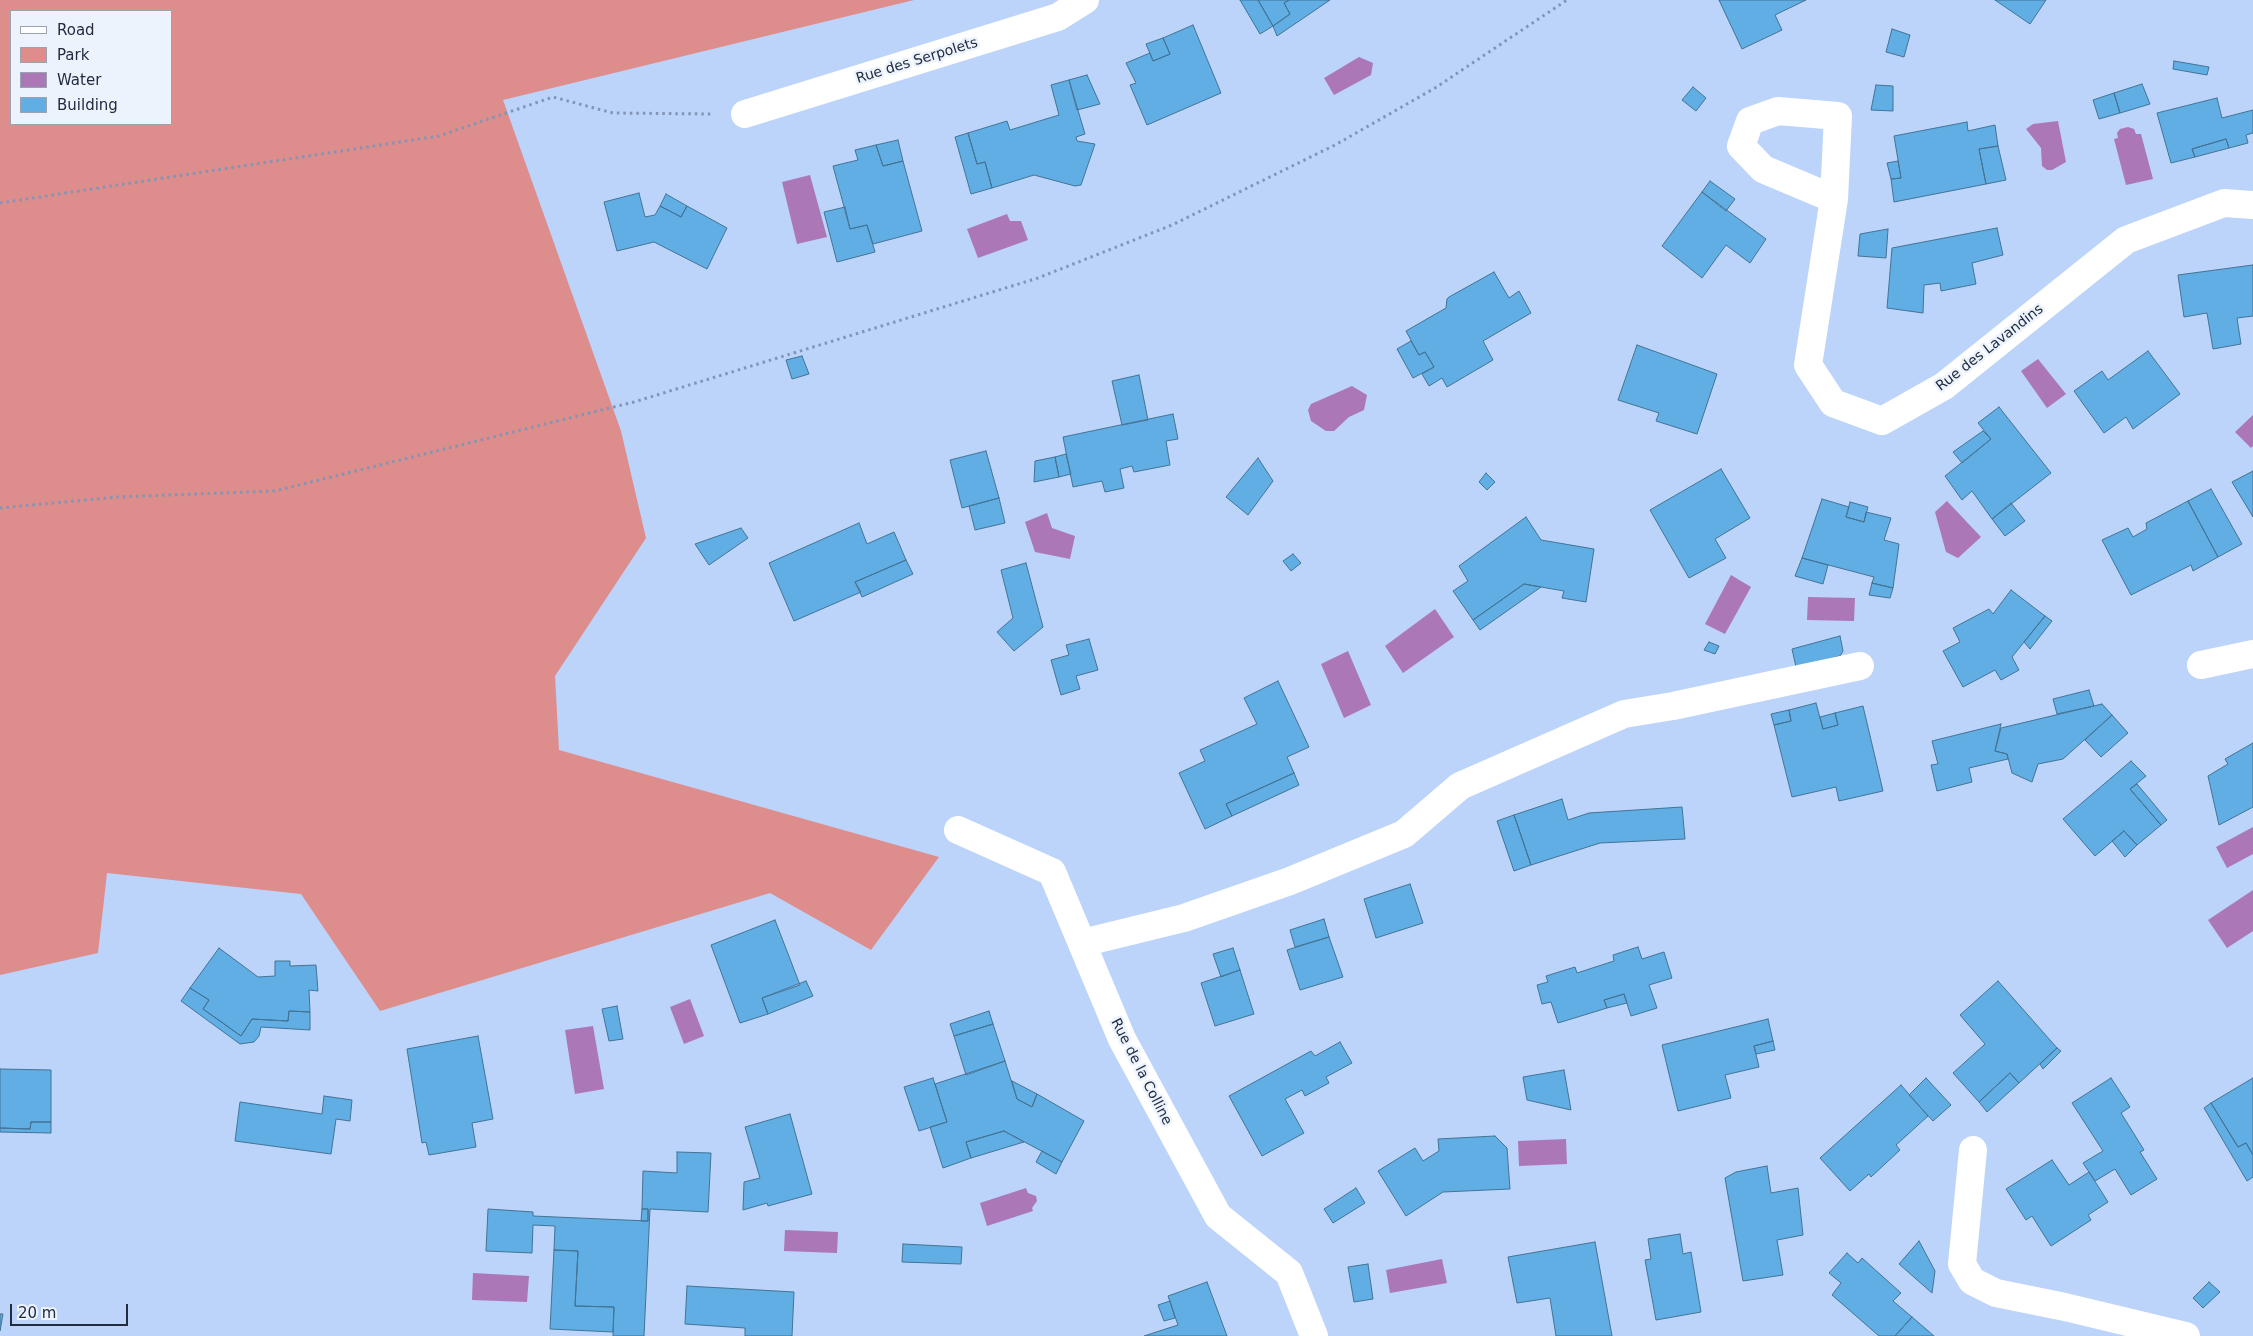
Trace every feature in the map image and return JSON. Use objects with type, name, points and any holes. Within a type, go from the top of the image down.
[{"type":"street","name":"Rue des Serpolets","points":[[745,114],[1058,17],[1085,0]]},
{"type":"street","name":"Rue des Lavandins","points":[[1834,199],[1808,365],[1833,403],[1882,421],[1944,386],[2126,240],[2224,203],[2253,205]]},
{"type":"street","points":[[2201,665],[2253,654]]},
{"type":"street","points":[[1082,944],[1193,915],[1290,881],[1404,834],[1460,786],[1624,714],[1673,706],[1860,666]]},
{"type":"street","name":"Rue de la Colline","points":[[958,830],[1052,872],[1122,1039],[1218,1216],[1289,1272],[1314,1336]]},
{"type":"street","points":[[1973,1150],[1962,1264],[1972,1281],[1996,1293],[2065,1307],[2186,1336]]},
{"type":"path","points":[[0,508],[117,497],[275,491],[634,402],[1038,278],[1172,225],[1335,145],[1435,88],[1566,0]]},
{"type":"path","points":[[0,203],[439,136],[553,97],[614,113],[745,114]]},
{"type":"green space","points":[[0,0],[914,0],[503,100],[621,431],[646,538],[555,676],[559,750],[939,857],[871,950],[770,893],[380,1011],[301,894],[107,873],[98,953],[0,975]]},
{"type":"water","points":[[1359,57],[1373,63],[1371,75],[1334,95],[1324,78]]},
{"type":"water","points":[[2058,121],[2066,162],[2052,170],[2047,170],[2042,166],[2041,148],[2026,129],[2033,124]]},
{"type":"water","points":[[2128,127],[2134,129],[2136,134],[2141,134],[2153,179],[2126,185],[2114,139],[2118,138],[2117,133],[2120,129]]},
{"type":"water","points":[[810,175],[827,237],[797,244],[782,182]]},
{"type":"water","points":[[1007,214],[1010,221],[1021,221],[1028,240],[978,258],[967,229]]},
{"type":"water","points":[[2038,359],[2066,394],[2047,408],[2021,371]]},
{"type":"water","points":[[1352,386],[1367,395],[1364,410],[1349,417],[1334,431],[1326,431],[1311,421],[1308,410],[1311,404]]},
{"type":"water","points":[[2253,415],[2253,446],[2251,448],[2235,432]]},
{"type":"water","points":[[1947,501],[1981,537],[1958,558],[1946,552],[1935,512]]},
{"type":"water","points":[[1047,513],[1052,528],[1075,536],[1070,559],[1035,552],[1025,522]]},
{"type":"water","points":[[1731,575],[1751,587],[1725,634],[1705,624]]},
{"type":"water","points":[[1808,597],[1855,598],[1854,621],[1807,620]]},
{"type":"water","points":[[1435,609],[1454,637],[1403,673],[1385,646]]},
{"type":"water","points":[[1348,651],[1371,705],[1344,718],[1321,664]]},
{"type":"water","points":[[2253,827],[2253,854],[2227,868],[2216,847]]},
{"type":"water","points":[[2253,890],[2253,931],[2227,948],[2208,920]]},
{"type":"water","points":[[690,999],[704,1036],[684,1044],[670,1007]]},
{"type":"water","points":[[593,1026],[604,1089],[575,1094],[565,1030]]},
{"type":"water","points":[[1566,1139],[1567,1164],[1519,1166],[1518,1141]]},
{"type":"water","points":[[1026,1188],[1028,1193],[1036,1196],[1037,1201],[1032,1208],[1033,1211],[987,1226],[980,1203]]},
{"type":"water","points":[[785,1230],[838,1232],[837,1253],[784,1251]]},
{"type":"water","points":[[1442,1259],[1447,1283],[1390,1293],[1386,1270]]},
{"type":"water","points":[[473,1273],[529,1276],[527,1302],[472,1300]]},
{"type":"building","points":[[1240,0],[1258,0],[1273,26],[1260,34]]},
{"type":"building","points":[[1258,0],[1289,0],[1284,3],[1290,14],[1273,26]]},
{"type":"building","points":[[1289,0],[1330,0],[1277,36],[1273,26],[1290,14],[1284,3]]},
{"type":"building","points":[[1719,0],[1806,0],[1775,15],[1782,30],[1742,49]]},
{"type":"building","points":[[1995,0],[2046,0],[2030,24]]},
{"type":"building","points":[[1193,25],[1221,93],[1147,125],[1130,85],[1136,83],[1126,63],[1150,53],[1153,61],[1170,54],[1163,38]]},
{"type":"building","points":[[1892,29],[1910,35],[1904,57],[1886,52]]},
{"type":"building","points":[[1163,38],[1170,54],[1153,61],[1146,44]]},
{"type":"building","points":[[2174,61],[2209,67],[2207,75],[2173,69]]},
{"type":"building","points":[[1087,75],[1100,104],[1077,110],[1069,80]]},
{"type":"building","points":[[1069,80],[1085,134],[1076,137],[1077,141],[1095,144],[1081,185],[1075,186],[1034,175],[992,188],[985,162],[977,164],[968,133],[1007,121],[1010,130],[1059,115],[1051,85]]},
{"type":"building","points":[[2142,84],[2150,104],[2120,113],[2114,93]]},
{"type":"building","points":[[1876,85],[1893,86],[1893,111],[1871,110]]},
{"type":"building","points":[[1693,87],[1706,98],[1696,111],[1682,100]]},
{"type":"building","points":[[2114,93],[2120,113],[2099,119],[2093,100]]},
{"type":"building","points":[[2217,98],[2222,118],[2253,110],[2253,133],[2246,135],[2248,143],[2229,148],[2226,139],[2192,149],[2195,157],[2171,163],[2157,113]]},
{"type":"building","points":[[1967,122],[1968,131],[1995,125],[1998,146],[1979,149],[1986,184],[1894,202],[1891,179],[1901,178],[1894,136]]},
{"type":"building","points":[[968,133],[977,164],[985,162],[992,188],[971,194],[955,137]]},
{"type":"building","points":[[2226,139],[2229,148],[2195,157],[2192,149]]},
{"type":"building","points":[[898,140],[903,161],[883,166],[876,145]]},
{"type":"building","points":[[876,145],[883,166],[903,161],[922,231],[873,244],[867,225],[850,229],[833,166],[858,160],[855,150]]},
{"type":"building","points":[[1998,146],[2006,180],[1986,184],[1979,149]]},
{"type":"building","points":[[1898,161],[1901,178],[1891,179],[1887,163]]},
{"type":"building","points":[[1710,181],[1735,199],[1726,211],[1702,192]]},
{"type":"building","points":[[1702,192],[1766,239],[1750,263],[1726,245],[1702,278],[1662,246]]},
{"type":"building","points":[[639,193],[645,217],[655,215],[660,206],[681,217],[687,206],[727,228],[707,269],[654,242],[617,251],[604,202]]},
{"type":"building","points":[[666,194],[687,206],[681,217],[660,206]]},
{"type":"building","points":[[845,207],[850,229],[867,225],[875,252],[837,262],[824,212]]},
{"type":"building","points":[[1997,228],[2003,255],[1972,263],[1976,284],[1941,291],[1940,283],[1924,285],[1923,313],[1887,308],[1892,248]]},
{"type":"building","points":[[1888,229],[1886,258],[1858,256],[1860,234]]},
{"type":"building","points":[[2253,265],[2253,316],[2237,318],[2241,344],[2213,349],[2207,313],[2184,317],[2178,275]]},
{"type":"building","points":[[1494,272],[1509,298],[1519,291],[1531,313],[1483,341],[1493,360],[1447,387],[1442,378],[1429,386],[1422,374],[1434,367],[1425,352],[1419,355],[1406,331],[1446,308],[1449,297]]},
{"type":"building","points":[[1411,341],[1419,355],[1425,352],[1434,367],[1413,378],[1397,349]]},
{"type":"building","points":[[1637,345],[1717,374],[1697,434],[1656,421],[1659,413],[1618,400]]},
{"type":"building","points":[[2148,351],[2180,394],[2133,429],[2126,417],[2104,433],[2074,391],[2102,371],[2108,380]]},
{"type":"building","points":[[802,356],[809,374],[792,379],[786,360]]},
{"type":"building","points":[[1139,375],[1148,420],[1122,425],[1112,381]]},
{"type":"building","points":[[1999,407],[2051,473],[1992,519],[1972,491],[1962,500],[1945,476],[1991,439],[1978,423]]},
{"type":"building","points":[[1173,414],[1178,439],[1166,441],[1170,465],[1134,472],[1132,466],[1120,469],[1124,488],[1105,492],[1102,481],[1073,487],[1063,437]]},
{"type":"building","points":[[1983,431],[1991,439],[1962,463],[1953,452]]},
{"type":"building","points":[[986,451],[999,498],[962,508],[950,460]]},
{"type":"building","points":[[1066,454],[1071,474],[1059,477],[1055,457]]},
{"type":"building","points":[[1055,457],[1059,477],[1034,482],[1035,461]]},
{"type":"building","points":[[1258,458],[1273,481],[1248,515],[1226,497]]},
{"type":"building","points":[[1721,469],[1750,518],[1715,539],[1726,558],[1689,578],[1650,510]]},
{"type":"building","points":[[2253,471],[2253,517],[2232,482]]},
{"type":"building","points":[[1486,473],[1495,482],[1487,490],[1479,482]]},
{"type":"building","points":[[2211,489],[2242,544],[2218,557],[2188,501]]},
{"type":"building","points":[[999,498],[1005,523],[975,530],[969,506]]},
{"type":"building","points":[[1822,499],[1849,507],[1846,517],[1864,522],[1866,512],[1891,518],[1884,540],[1899,544],[1893,588],[1872,583],[1874,577],[1802,558]]},
{"type":"building","points":[[2188,501],[2218,557],[2193,571],[2191,565],[2131,595],[2102,540],[2128,528],[2133,537],[2147,529],[2146,523]]},
{"type":"building","points":[[1850,502],[1868,507],[1864,522],[1846,517]]},
{"type":"building","points":[[2011,503],[2025,521],[2005,536],[1992,519]]},
{"type":"building","points":[[1526,517],[1541,540],[1594,549],[1586,602],[1562,598],[1564,591],[1524,584],[1473,620],[1453,591],[1468,581],[1459,566]]},
{"type":"building","points":[[859,523],[867,544],[894,532],[906,560],[855,582],[861,592],[794,621],[769,563]]},
{"type":"building","points":[[741,528],[748,538],[709,565],[695,544]]},
{"type":"building","points":[[1293,554],[1301,563],[1291,571],[1283,561]]},
{"type":"building","points":[[1802,558],[1828,565],[1823,584],[1795,576]]},
{"type":"building","points":[[906,560],[913,574],[862,597],[855,582]]},
{"type":"building","points":[[1026,563],[1043,627],[1014,651],[997,632],[1013,618],[1001,570]]},
{"type":"building","points":[[1872,583],[1893,588],[1890,598],[1869,595]]},
{"type":"building","points":[[1524,584],[1541,587],[1480,630],[1473,620]]},
{"type":"building","points":[[2011,590],[2045,616],[2012,657],[2019,670],[2001,680],[1995,670],[1963,687],[1943,651],[1960,642],[1953,628],[1989,609],[1993,614]]},
{"type":"building","points":[[2045,616],[2052,621],[2030,649],[2024,642]]},
{"type":"building","points":[[1840,636],[1843,651],[1840,656],[1796,667],[1792,649]]},
{"type":"building","points":[[1089,639],[1098,670],[1076,676],[1080,689],[1061,695],[1051,660],[1069,655],[1066,645]]},
{"type":"building","points":[[1709,642],[1719,646],[1715,654],[1704,650]]},
{"type":"building","points":[[1278,681],[1309,747],[1287,757],[1294,773],[1226,804],[1232,816],[1205,829],[1179,773],[1205,761],[1200,750],[1257,724],[1244,698]]},
{"type":"building","points":[[2089,690],[2094,706],[2057,714],[2053,699]]},
{"type":"building","points":[[1816,703],[1823,729],[1838,725],[1835,713],[1863,706],[1883,791],[1839,801],[1836,787],[1792,797],[1774,725],[1791,721],[1789,710]]},
{"type":"building","points":[[2102,704],[2112,715],[2063,759],[2038,764],[2032,782],[2012,773],[2007,754],[1995,751],[2001,728]]},
{"type":"building","points":[[1789,710],[1791,721],[1774,725],[1771,714]]},
{"type":"building","points":[[1835,713],[1838,725],[1823,729],[1820,717]]},
{"type":"building","points":[[2112,715],[2128,733],[2101,757],[2085,740]]},
{"type":"building","points":[[2001,724],[1995,751],[2007,754],[2008,759],[1969,768],[1972,782],[1937,791],[1931,765],[1938,764],[1932,741]]},
{"type":"building","points":[[2253,743],[2253,807],[2219,825],[2208,776],[2228,764],[2225,759]]},
{"type":"building","points":[[2131,761],[2146,776],[2130,789],[2161,825],[2137,845],[2124,831],[2095,856],[2063,819]]},
{"type":"building","points":[[1294,773],[1299,785],[1232,816],[1226,804]]},
{"type":"building","points":[[2137,784],[2167,820],[2161,825],[2130,789]]},
{"type":"building","points":[[1562,799],[1568,820],[1589,813],[1682,807],[1685,839],[1600,843],[1531,865],[1514,815]]},
{"type":"building","points":[[1514,815],[1531,865],[1514,871],[1497,821]]},
{"type":"building","points":[[2124,831],[2137,845],[2125,857],[2112,841]]},
{"type":"building","points":[[1410,884],[1423,923],[1376,938],[1364,899]]},
{"type":"building","points":[[1324,919],[1329,937],[1295,947],[1290,930]]},
{"type":"building","points":[[775,920],[800,985],[762,998],[768,1014],[740,1023],[711,945]]},
{"type":"building","points":[[1329,937],[1343,977],[1300,990],[1287,950]]},
{"type":"building","points":[[1638,947],[1642,959],[1664,952],[1672,978],[1649,985],[1657,1008],[1631,1016],[1624,994],[1604,1000],[1607,1008],[1558,1023],[1551,1002],[1542,1004],[1537,985],[1548,982],[1546,976],[1575,967],[1577,973],[1614,961],[1613,955]]},
{"type":"building","points":[[219,948],[258,977],[275,976],[275,961],[290,961],[290,966],[316,965],[318,991],[309,990],[310,1012],[289,1011],[288,1021],[252,1019],[241,1036],[203,1009],[209,1000],[190,988]]},
{"type":"building","points":[[1233,948],[1240,970],[1221,977],[1213,954]]},
{"type":"building","points":[[1240,970],[1254,1014],[1215,1026],[1201,983]]},
{"type":"building","points":[[806,981],[813,996],[768,1014],[762,998]]},
{"type":"building","points":[[1998,981],[2057,1048],[2019,1083],[2010,1073],[1979,1102],[1953,1073],[1985,1044],[1960,1015]]},
{"type":"building","points":[[190,988],[209,1000],[203,1009],[241,1036],[252,1019],[288,1021],[289,1011],[310,1012],[310,1030],[261,1027],[259,1036],[254,1042],[240,1044],[181,1001]]},
{"type":"building","points":[[1624,994],[1627,1003],[1607,1008],[1604,1000]]},
{"type":"building","points":[[617,1006],[623,1039],[609,1041],[602,1009]]},
{"type":"building","points":[[989,1011],[993,1024],[954,1036],[950,1024]]},
{"type":"building","points":[[1768,1019],[1773,1041],[1754,1046],[1759,1067],[1725,1075],[1731,1098],[1678,1111],[1662,1045]]},
{"type":"building","points":[[993,1024],[1005,1061],[966,1075],[954,1036]]},
{"type":"building","points":[[478,1036],[493,1119],[472,1123],[476,1147],[429,1155],[426,1142],[422,1143],[407,1049]]},
{"type":"building","points":[[1773,1041],[1775,1050],[1756,1054],[1754,1046]]},
{"type":"building","points":[[1340,1042],[1352,1063],[1326,1077],[1329,1083],[1305,1096],[1302,1090],[1285,1099],[1304,1133],[1262,1156],[1229,1096],[1311,1051],[1315,1056]]},
{"type":"building","points":[[2057,1048],[2061,1051],[2043,1069],[2040,1064]]},
{"type":"building","points":[[1005,1061],[1017,1099],[1032,1107],[1037,1094],[1084,1121],[1062,1162],[1004,1131],[966,1142],[971,1158],[943,1168],[930,1127],[947,1122],[935,1084]]},
{"type":"building","points":[[0,1069],[51,1070],[51,1122],[31,1122],[30,1129],[0,1128]]},
{"type":"building","points":[[1564,1070],[1571,1110],[1527,1100],[1523,1077]]},
{"type":"building","points":[[2010,1073],[2019,1083],[1987,1112],[1979,1102]]},
{"type":"building","points":[[933,1078],[947,1122],[919,1131],[904,1087]]},
{"type":"building","points":[[1926,1078],[1951,1105],[1933,1121],[1909,1095]]},
{"type":"building","points":[[2111,1078],[2130,1107],[2121,1113],[2144,1150],[2140,1152],[2157,1179],[2131,1195],[2115,1169],[2095,1181],[2083,1163],[2103,1151],[2072,1103]]},
{"type":"building","points":[[2253,1078],[2253,1155],[2246,1143],[2238,1147],[2211,1103]]},
{"type":"building","points":[[1012,1081],[1037,1094],[1032,1107],[1017,1099]]},
{"type":"building","points":[[1901,1085],[1928,1116],[1896,1145],[1900,1150],[1871,1177],[1869,1174],[1850,1191],[1820,1158]]},
{"type":"building","points":[[324,1096],[352,1100],[350,1121],[336,1119],[331,1154],[235,1141],[240,1102],[322,1114]]},
{"type":"building","points":[[2211,1103],[2238,1147],[2246,1143],[2253,1155],[2253,1177],[2247,1181],[2204,1108]]},
{"type":"building","points":[[790,1114],[812,1194],[768,1206],[767,1203],[743,1210],[744,1182],[760,1178],[745,1127]]},
{"type":"building","points":[[31,1122],[51,1122],[51,1133],[0,1132],[0,1128],[30,1129]]},
{"type":"building","points":[[1004,1131],[1024,1142],[971,1158],[966,1142]]},
{"type":"building","points":[[1495,1136],[1507,1148],[1510,1189],[1443,1192],[1406,1216],[1378,1171],[1415,1148],[1423,1161],[1439,1151],[1438,1139]]},
{"type":"building","points":[[1042,1151],[1062,1162],[1056,1174],[1036,1162]]},
{"type":"building","points":[[677,1152],[711,1153],[708,1212],[650,1209],[644,1336],[613,1336],[614,1307],[575,1306],[578,1251],[554,1250],[555,1226],[533,1225],[532,1253],[486,1251],[488,1209],[533,1212],[533,1216],[648,1221],[648,1209],[642,1209],[643,1171],[677,1173]]},
{"type":"building","points":[[2052,1160],[2069,1185],[2089,1172],[2108,1202],[2088,1215],[2091,1220],[2051,1246],[2032,1216],[2026,1220],[2006,1189]]},
{"type":"building","points":[[1767,1166],[1771,1193],[1798,1188],[1803,1235],[1777,1240],[1783,1275],[1743,1281],[1725,1178],[1736,1172]]},
{"type":"building","points":[[1356,1188],[1365,1203],[1333,1223],[1324,1209]]},
{"type":"building","points":[[642,1209],[648,1209],[648,1221],[641,1221]]},
{"type":"building","points":[[1680,1234],[1683,1254],[1691,1252],[1701,1312],[1656,1320],[1645,1260],[1651,1259],[1648,1239]]},
{"type":"building","points":[[1919,1241],[1935,1271],[1932,1293],[1899,1264]]},
{"type":"building","points":[[1595,1242],[1612,1336],[1556,1336],[1550,1298],[1517,1303],[1508,1257]]},
{"type":"building","points":[[903,1244],[962,1247],[961,1264],[902,1262]]},
{"type":"building","points":[[554,1250],[578,1251],[575,1306],[614,1307],[613,1332],[550,1329]]},
{"type":"building","points":[[1847,1253],[1858,1263],[1862,1258],[1901,1293],[1893,1301],[1912,1317],[1895,1336],[1879,1336],[1832,1295],[1841,1283],[1829,1273]]},
{"type":"building","points":[[1368,1264],[1373,1299],[1354,1302],[1348,1267]]},
{"type":"building","points":[[1207,1282],[1227,1336],[1144,1336],[1178,1325],[1168,1296]]},
{"type":"building","points":[[2209,1282],[2220,1292],[2203,1308],[2193,1298]]},
{"type":"building","points":[[687,1286],[794,1292],[792,1336],[745,1336],[745,1328],[685,1324]]},
{"type":"building","points":[[1170,1301],[1175,1318],[1164,1321],[1158,1305]]},
{"type":"building","points":[[0,1314],[3,1314],[0,1331]]},
{"type":"building","points":[[1912,1317],[1934,1336],[1895,1336]]}]
